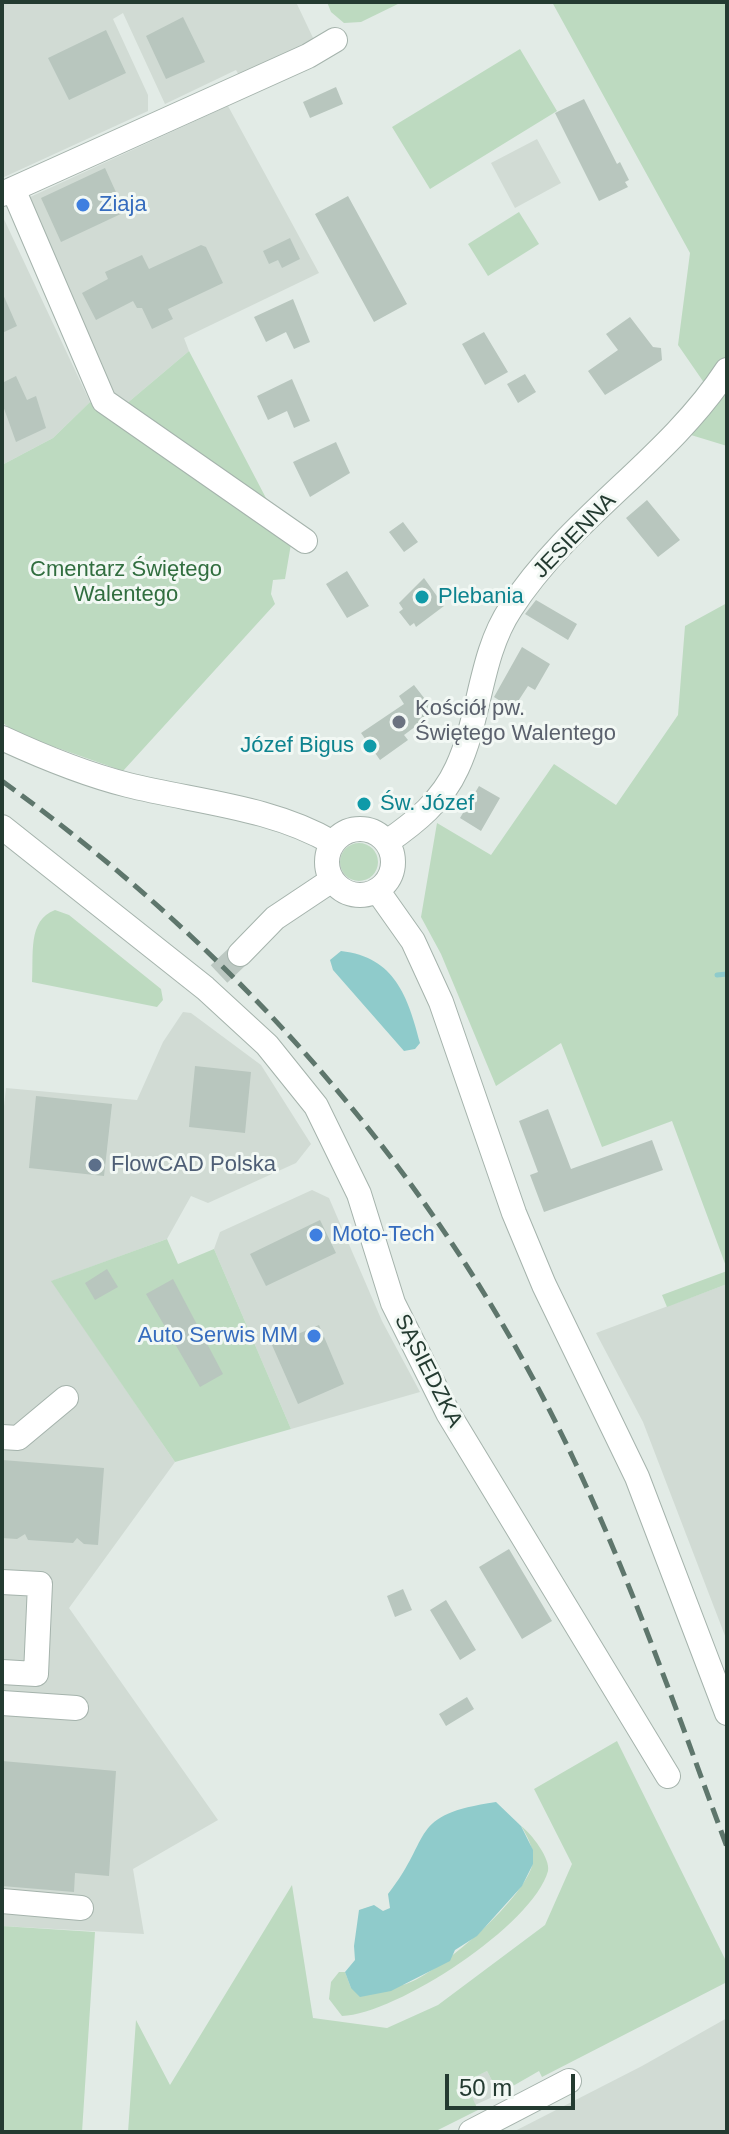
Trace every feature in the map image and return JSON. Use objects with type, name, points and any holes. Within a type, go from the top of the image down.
[{"type":"street","points":[[305,541],[104,401],[7,192],[308,56],[335,40]]},
{"type":"street","name":"JESIENNA","points":[[387,842],[420,819],[457,769],[484,673],[510,609],[575,530],[701,410],[727,370]]},
{"type":"street","points":[[2,738],[82,772],[272,817],[308,828],[333,843]]},
{"type":"street","name":"SĄSIEDZKA","points":[[2,827],[212,981],[316,1106],[359,1194],[393,1303],[448,1413],[668,1776]]},
{"type":"street","points":[[349,830],[370,830],[387,842],[393,863],[386,883],[377,890],[358,895],[348,893],[332,880],[327,861],[333,843],[349,830]]},
{"type":"street","points":[[240,954],[275,918],[332,880]]},
{"type":"street","points":[[377,890],[413,941],[441,1002],[514,1213],[544,1285],[637,1477],[727,1713]]},
{"type":"street","points":[[2,1437],[18,1438],[66,1398]]},
{"type":"street","points":[[2,1582],[40,1584],[36,1674],[2,1672]]},
{"type":"street","points":[[2,1703],[76,1708]]},
{"type":"street","points":[[2,1901],[81,1908]]},
{"type":"street","points":[[471,2132],[569,2081]]},
{"type":"shaded area","points":[[2,2],[296,2],[315,42],[240,77],[236,70],[165,104],[123,13],[113,19],[148,95],[148,111],[2,178]]},
{"type":"shaded area","name":"Ziaja","points":[[228,106],[319,273],[184,338],[189,351],[125,405],[116,406],[28,198]]},
{"type":"shaded area","points":[[537,139],[561,183],[515,208],[491,163]]},
{"type":"shaded area","points":[[2,215],[90,402],[53,438],[2,465]]},
{"type":"shaded area","points":[[183,1012],[191,1013],[261,1065],[311,1144],[296,1163],[208,1203],[191,1196],[167,1239],[52,1281],[175,1462],[69,1608],[218,1820],[133,1869],[144,1934],[2,1926],[2,1125],[6,1088],[137,1100],[163,1042]]},
{"type":"shaded area","points":[[312,1190],[329,1198],[382,1321],[420,1392],[291,1429],[214,1249],[220,1232]]},
{"type":"shaded area","points":[[727,1284],[727,1641],[643,1422],[596,1333]]},
{"type":"shaded area","points":[[727,2018],[727,2132],[513,2132],[642,2066]]},
{"type":"shaded area","points":[[487,2071],[499,2094],[475,2105],[464,2082]]},
{"type":"green space","points":[[327,2],[402,2],[361,22],[344,23],[331,12]]},
{"type":"green space","points":[[552,2],[727,2],[727,446],[691,435],[707,387],[678,345],[690,253]]},
{"type":"green space","points":[[520,49],[557,111],[430,189],[392,127]]},
{"type":"green space","points":[[519,212],[539,244],[488,276],[468,244]]},
{"type":"green space","points":[[189,351],[267,500],[125,405]]},
{"type":"green space","name":"Cmentarz Świętego Walentego","points":[[90,402],[108,419],[291,544],[285,579],[273,580],[271,594],[275,604],[123,771],[15,733],[2,722],[2,465],[53,438]]},
{"type":"green space","points":[[727,603],[727,1269],[672,1121],[602,1147],[561,1043],[496,1086],[441,954],[421,917],[437,823],[491,855],[554,764],[616,805],[678,715],[685,626]]},
{"type":"green space","points":[[359,843],[373,848],[378,862],[373,876],[359,881],[345,876],[340,862],[345,848]]},
{"type":"green space","points":[[55,910],[69,915],[161,989],[163,1000],[157,1007],[32,982],[36,930],[46,915]]},
{"type":"green space","points":[[167,1239],[178,1264],[214,1249],[291,1429],[175,1462],[51,1281]]},
{"type":"green space","points":[[727,1271],[727,1284],[667,1307],[662,1295]]},
{"type":"green space","points":[[617,1741],[727,1963],[727,1982],[542,2077],[539,2071],[499,2094],[487,2071],[465,2082],[478,2110],[434,2132],[128,2132],[136,2020],[170,2085],[292,1885],[313,2018],[387,2028],[438,2005],[545,1925],[572,1864],[534,1789]]},
{"type":"green space","points":[[521,1826],[543,1853],[548,1871],[537,1893],[517,1916],[491,1940],[427,1983],[395,2000],[342,2016],[329,1999],[331,1982],[339,1972],[345,1972],[351,1988],[406,1984],[438,1966],[496,1916],[525,1881],[532,1866],[532,1850]]},
{"type":"green space","points":[[2,1926],[95,1932],[82,2132],[2,2132]]},
{"type":"water","points":[[341,951],[374,961],[396,982],[410,1010],[420,1043],[415,1049],[404,1051],[333,970],[330,960]]},
{"type":"water","points":[[496,1802],[521,1826],[533,1850],[533,1864],[522,1886],[477,1936],[455,1950],[450,1961],[391,1991],[360,1997],[351,1988],[345,1972],[355,1960],[359,1910],[374,1905],[383,1911],[390,1908],[388,1894],[426,1831],[435,1822],[468,1807]]},
{"type":"building","points":[[183,17],[205,62],[166,79],[146,36]]},
{"type":"building","points":[[106,30],[126,73],[69,100],[48,58]]},
{"type":"building","points":[[336,87],[343,104],[310,118],[303,102]]},
{"type":"building","points":[[584,99],[617,164],[620,162],[629,180],[625,182],[628,187],[599,201],[555,113]]},
{"type":"building","name":"Ziaja","points":[[105,168],[125,212],[61,242],[41,198]]},
{"type":"building","points":[[348,196],[407,304],[374,322],[315,214]]},
{"type":"building","points":[[290,238],[300,259],[282,268],[278,260],[269,264],[263,251]]},
{"type":"building","points":[[201,245],[206,247],[223,283],[168,309],[173,319],[152,329],[142,308],[137,308],[133,301],[96,320],[82,293],[108,279],[105,272],[142,255],[149,269]]},
{"type":"building","points":[[2,292],[17,326],[2,333]]},
{"type":"building","points":[[293,299],[310,342],[294,349],[286,332],[266,342],[254,317]]},
{"type":"building","points":[[630,317],[653,347],[661,348],[662,360],[605,395],[588,371],[618,350],[606,334]]},
{"type":"building","points":[[484,332],[508,372],[485,385],[462,344]]},
{"type":"building","points":[[525,374],[536,392],[518,403],[507,384]]},
{"type":"building","points":[[16,376],[27,400],[36,396],[46,428],[16,442],[2,403],[2,383]]},
{"type":"building","points":[[292,379],[310,421],[294,428],[287,411],[268,420],[257,396]]},
{"type":"building","points":[[336,442],[350,473],[310,497],[293,462]]},
{"type":"building","points":[[647,500],[680,540],[658,557],[626,518]]},
{"type":"building","points":[[403,522],[418,542],[404,552],[389,532]]},
{"type":"building","points":[[347,571],[369,606],[347,618],[326,584]]},
{"type":"building","name":"Plebania","points":[[424,578],[444,606],[416,627],[414,623],[410,626],[399,612],[403,609],[399,603]]},
{"type":"building","points":[[536,600],[577,624],[568,640],[525,614]]},
{"type":"building","points":[[522,647],[550,664],[535,690],[528,686],[513,709],[494,697]]},
{"type":"building","name":"Kościół pw. Świętego Walentego","points":[[414,685],[435,712],[404,735],[408,740],[380,760],[361,733],[404,704],[399,696]]},
{"type":"building","points":[[479,786],[500,798],[481,831],[460,818]]},
{"type":"building","points":[[195,1066],[251,1072],[245,1133],[189,1127]]},
{"type":"building","points":[[36,1096],[112,1104],[104,1176],[29,1168]]},
{"type":"building","points":[[548,1109],[571,1169],[652,1140],[663,1170],[544,1212],[530,1175],[538,1172],[519,1121]]},
{"type":"building","points":[[320,1220],[336,1253],[266,1286],[250,1254]]},
{"type":"building","points":[[107,1269],[118,1287],[95,1300],[85,1283]]},
{"type":"building","points":[[173,1279],[223,1374],[200,1387],[146,1294]]},
{"type":"building","points":[[319,1325],[344,1384],[298,1404],[272,1345]]},
{"type":"building","points":[[2,1460],[104,1468],[98,1545],[84,1544],[77,1538],[73,1543],[28,1540],[25,1534],[17,1539],[2,1538]]},
{"type":"building","points":[[509,1549],[552,1621],[522,1639],[479,1567]]},
{"type":"building","points":[[403,1589],[412,1610],[395,1617],[387,1596]]},
{"type":"building","points":[[446,1600],[476,1650],[460,1660],[430,1610]]},
{"type":"building","points":[[467,1697],[474,1709],[446,1726],[439,1714]]},
{"type":"building","points":[[2,1761],[116,1771],[109,1876],[75,1873],[74,1892],[2,1886]]},
{"type":"waterway","points":[[717,975],[727,974]]},
{"type":"tunnel","points":[[219,974],[240,954]]},
{"type":"railway","points":[[2,781],[88,847],[171,917],[248,992],[321,1072],[389,1155],[452,1243],[509,1335],[584,1482],[649,1637],[727,1847]]},
{"type":"place","name":"Ziaja","points":[[83,205]]},
{"type":"place","name":"Plebania","points":[[422,597]]},
{"type":"place","name":"Kościół pw. Świętego Walentego","points":[[399,722]]},
{"type":"place","name":"Józef Bigus","points":[[370,746]]},
{"type":"place","name":"Św. Józef","points":[[364,804]]},
{"type":"place","name":"FlowCAD Polska","points":[[95,1165]]},
{"type":"place","name":"Moto-Tech","points":[[316,1235]]},
{"type":"place","name":"Auto Serwis MM","points":[[314,1336]]}]
